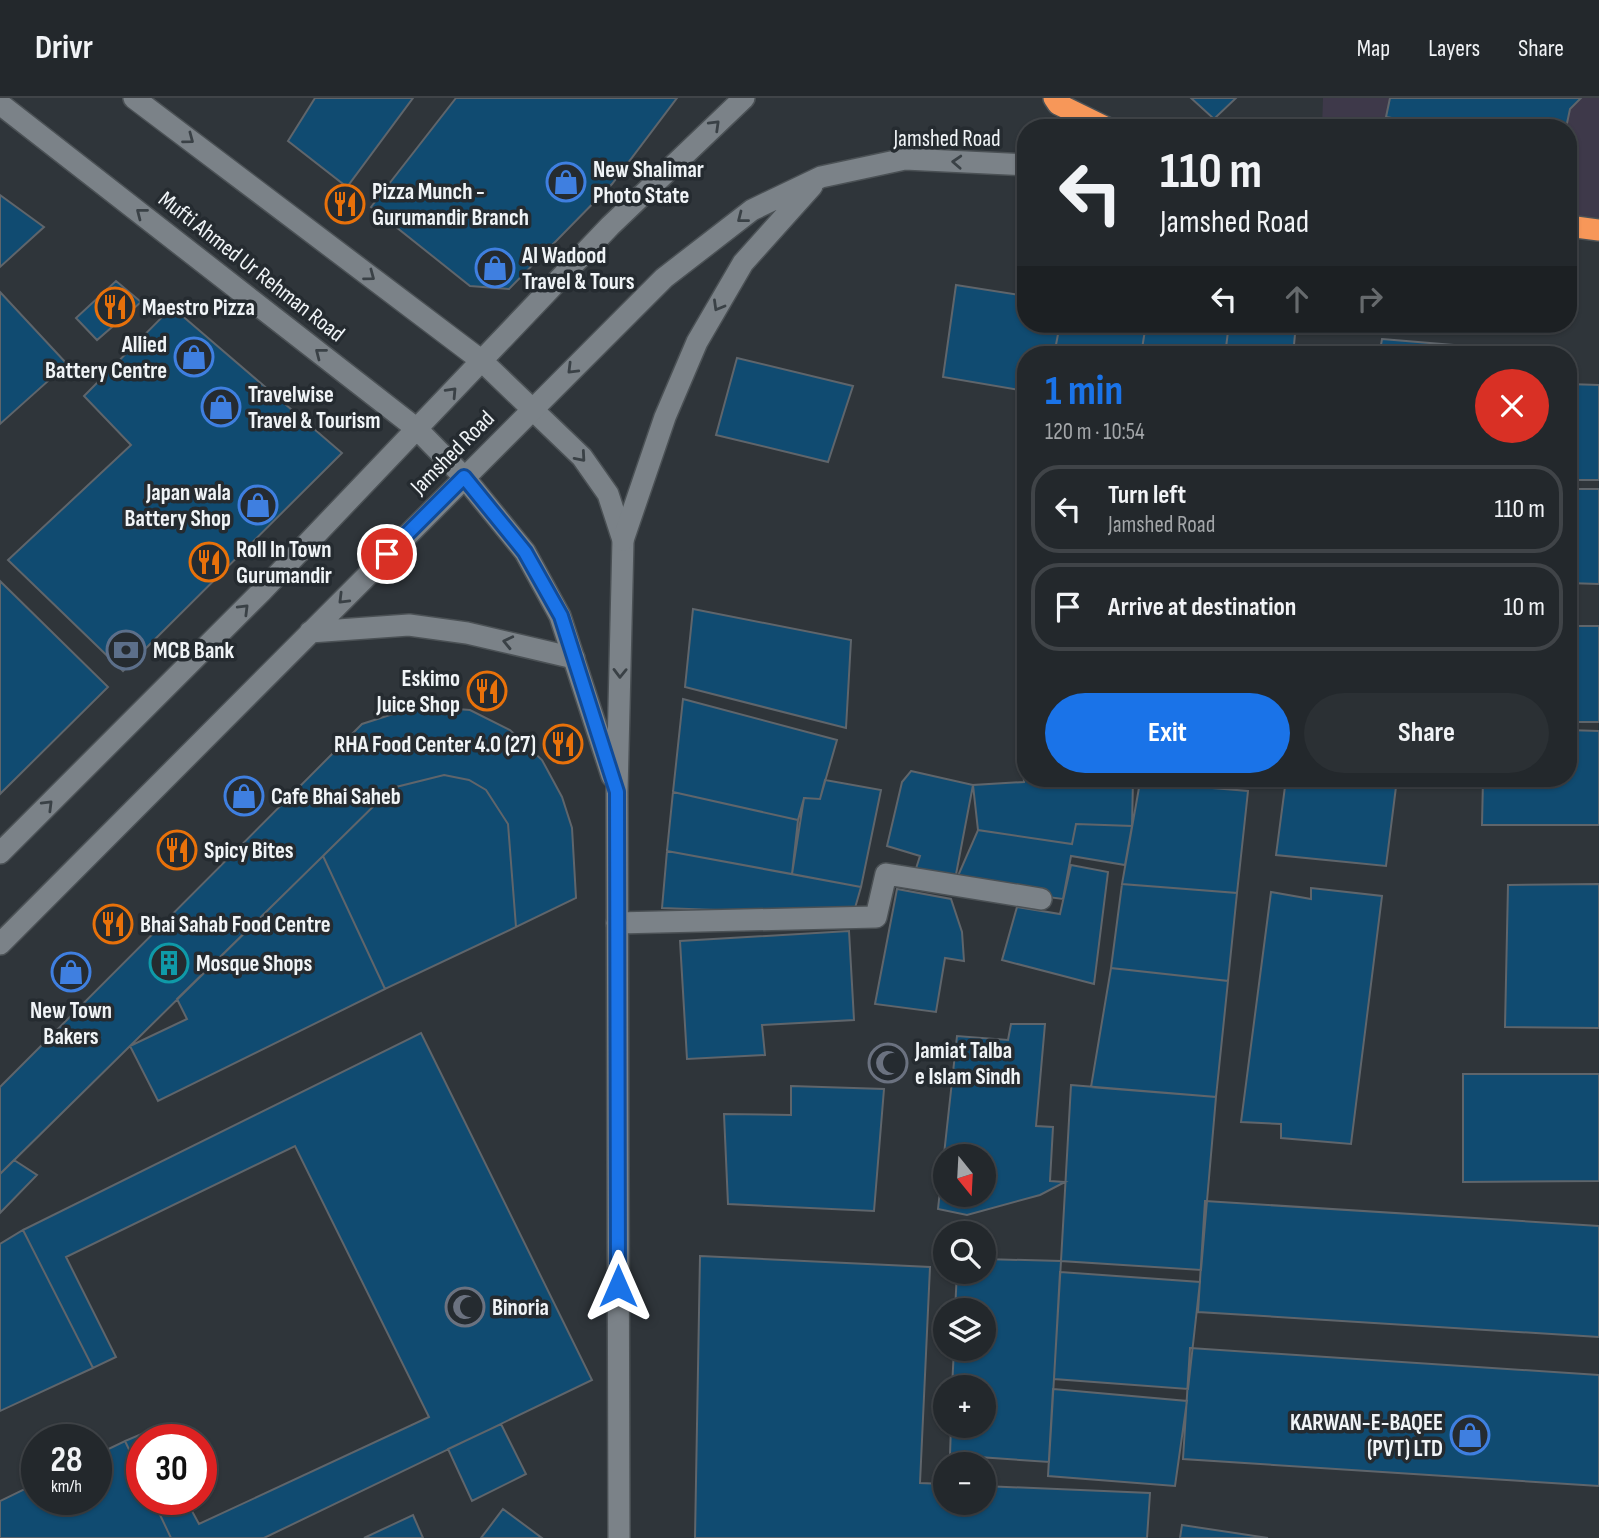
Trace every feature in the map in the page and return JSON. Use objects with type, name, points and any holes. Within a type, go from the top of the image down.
[{"type":"highway","points":[[1054,98],[1058,104],[1089,119]]},
{"type":"highway","points":[[1577,227],[1599,230]]},
{"type":"main road","points":[[134,98],[482,361],[582,457],[608,494],[623,540]]},
{"type":"main road","name":"Jamshed Road","points":[[0,853],[262,591],[610,226],[744,98]]},
{"type":"main road","name":"Mufti Ahmed Ur Rehman Road","points":[[0,104],[418,429],[464,477],[525,552],[561,616],[617,792]]},
{"type":"main road","name":"Jamshed Road","points":[[0,944],[664,278],[752,210],[821,177],[905,159],[1017,165]]},
{"type":"main road","points":[[619,1538],[617,792],[623,540],[665,416],[697,342],[743,263],[821,177]]},
{"type":"main road","points":[[310,632],[409,625],[467,633],[574,658]]},
{"type":"main road","points":[[617,923],[876,918],[886,874],[1041,899]]},
{"type":"shaded area","points":[[1323,98],[1599,98],[1599,229],[1577,226],[1577,119],[1322,119]]},
{"type":"building","points":[[315,98],[413,98],[347,187],[288,141]]},
{"type":"building","points":[[456,98],[677,98],[612,184],[509,289],[470,286],[371,207]]},
{"type":"building","points":[[1191,98],[1236,98],[1214,119]]},
{"type":"building","points":[[1390,98],[1581,98],[1570,109],[1568,119],[1386,117]]},
{"type":"building","points":[[0,195],[44,227],[0,267]]},
{"type":"building","points":[[116,281],[141,302],[97,340],[76,318]]},
{"type":"building","points":[[956,285],[1017,295],[1017,333],[1058,333],[1056,346],[1017,346],[1017,389],[943,377]]},
{"type":"building","points":[[0,292],[67,364],[0,424]]},
{"type":"building","points":[[172,307],[342,453],[123,671],[8,560],[131,445],[84,396]]},
{"type":"building","points":[[1058,333],[1145,333],[1142,346],[1056,346]]},
{"type":"building","points":[[1145,333],[1228,333],[1226,346],[1142,346]]},
{"type":"building","points":[[1228,333],[1295,333],[1294,346],[1226,346]]},
{"type":"building","points":[[1382,339],[1453,345],[1453,346],[1381,346]]},
{"type":"building","points":[[737,358],[853,386],[828,462],[716,435]]},
{"type":"building","points":[[1577,384],[1599,385],[1599,480],[1577,480]]},
{"type":"building","points":[[1577,489],[1599,489],[1599,584],[1577,583]]},
{"type":"building","points":[[0,581],[108,687],[0,794]]},
{"type":"building","points":[[693,609],[851,640],[846,728],[685,687]]},
{"type":"building","points":[[1577,626],[1599,626],[1599,722],[1577,722]]},
{"type":"building","points":[[683,699],[837,740],[820,799],[804,798],[798,820],[673,792]]},
{"type":"building","name":"Mosque Shops","points":[[418,706],[470,710],[510,730],[542,760],[562,797],[572,828],[576,898],[516,927],[508,824],[486,790],[469,780],[444,775],[392,788],[0,1174],[0,1087],[362,724]]},
{"type":"building","points":[[1577,730],[1599,731],[1599,825],[1482,825],[1483,787],[1577,787]]},
{"type":"building","points":[[911,771],[973,785],[954,885],[913,878],[920,856],[887,846],[902,782]]},
{"type":"building","points":[[444,775],[469,780],[486,790],[508,824],[516,927],[385,989],[323,856],[392,788]]},
{"type":"building","points":[[825,780],[881,790],[861,887],[792,874],[804,798],[820,799]]},
{"type":"building","points":[[1017,782],[1017,787],[1133,787],[1132,826],[1076,824],[1072,844],[978,830],[973,785]]},
{"type":"building","points":[[1139,787],[1200,787],[1248,791],[1237,893],[1122,884]]},
{"type":"building","points":[[1285,787],[1396,787],[1386,866],[1276,855]]},
{"type":"building","points":[[673,792],[798,820],[792,874],[667,851]]},
{"type":"building","points":[[1076,824],[1132,826],[1125,865],[1071,856],[1063,899],[954,885],[978,830],[1072,844]]},
{"type":"building","points":[[667,851],[861,887],[853,915],[662,908]]},
{"type":"building","points":[[323,856],[385,989],[158,1101],[130,1046],[187,1019],[177,999]]},
{"type":"building","points":[[1071,865],[1108,872],[1094,984],[1002,960],[1017,907],[1060,914]]},
{"type":"building","points":[[1122,884],[1237,893],[1228,981],[1111,968]]},
{"type":"building","points":[[1599,884],[1599,1028],[1505,1027],[1508,885]]},
{"type":"building","points":[[1311,888],[1382,896],[1351,1144],[1281,1138],[1281,1124],[1241,1122],[1271,892],[1311,899]]},
{"type":"building","points":[[897,889],[951,899],[962,932],[964,961],[945,958],[936,1012],[875,1004]]},
{"type":"building","points":[[849,931],[854,1020],[762,1025],[765,1055],[687,1059],[680,941]]},
{"type":"building","points":[[1111,968],[1228,981],[1216,1097],[1091,1087]]},
{"type":"building","points":[[1011,1024],[1045,1024],[1036,1126],[1053,1127],[1050,1181],[1065,1182],[1040,1195],[996,1207],[996,1144],[945,1144],[957,1036],[1008,1040]]},
{"type":"building","name":"Binoria","points":[[421,1033],[592,1380],[264,1538],[171,1538],[160,1515],[194,1515],[199,1524],[429,1417],[295,1146],[66,1257],[116,1357],[93,1368],[23,1230]]},
{"type":"building","points":[[1463,1074],[1599,1074],[1599,1181],[1463,1182]]},
{"type":"building","points":[[1071,1085],[1216,1097],[1201,1270],[1061,1261]]},
{"type":"building","points":[[791,1086],[884,1089],[874,1211],[728,1204],[724,1114],[791,1115]]},
{"type":"building","points":[[14,1160],[37,1175],[0,1213],[0,1174]]},
{"type":"building","points":[[1205,1201],[1599,1226],[1599,1337],[1198,1312]]},
{"type":"building","points":[[938,1208],[993,1208],[967,1215]]},
{"type":"building","points":[[23,1230],[93,1368],[0,1411],[0,1244]]},
{"type":"building","points":[[700,1256],[930,1267],[920,1483],[933,1484],[933,1515],[996,1515],[996,1487],[1150,1493],[1147,1538],[695,1538]]},
{"type":"building","points":[[996,1259],[1061,1261],[1049,1462],[996,1458],[996,1452],[950,1452],[951,1438],[996,1438],[996,1375],[953,1375],[953,1361],[996,1361],[996,1298],[956,1298],[956,1284],[996,1284]]},
{"type":"building","points":[[1060,1272],[1200,1282],[1188,1389],[1054,1379]]},
{"type":"building","points":[[1190,1348],[1599,1375],[1599,1486],[1183,1459]]},
{"type":"building","points":[[1053,1389],[1187,1401],[1175,1486],[1048,1476]]},
{"type":"building","points":[[501,1424],[526,1474],[472,1501],[448,1449]]},
{"type":"building","points":[[125,1441],[126,1443],[126,1515],[160,1515],[171,1538],[0,1538],[0,1501],[21,1491],[21,1515],[112,1515],[112,1447]]},
{"type":"building","points":[[503,1509],[542,1538],[481,1538]]},
{"type":"building","points":[[413,1515],[423,1538],[364,1538]]},
{"type":"building","points":[[1182,1525],[1268,1538],[1180,1538]]},
{"type":"place","name":"New Shalimar Photo State","points":[[566,182]]},
{"type":"place","name":"Pizza Munch - Gurumandir Branch","points":[[345,204]]},
{"type":"place","name":"Al Wadood Travel & Tours","points":[[495,268]]},
{"type":"place","name":"Maestro Pizza","points":[[115,307]]},
{"type":"place","name":"Allied Battery Centre","points":[[194,357]]},
{"type":"place","name":"Travelwise Travel & Tourism","points":[[221,407]]},
{"type":"place","name":"Japan wala Battery Shop","points":[[258,505]]},
{"type":"place","name":"Roll In Town Gurumandir","points":[[209,562]]},
{"type":"place","name":"MCB Bank","points":[[126,650]]},
{"type":"place","name":"Eskimo Juice Shop","points":[[487,691]]},
{"type":"place","name":"RHA Food Center 4.0 (27)","points":[[563,744]]},
{"type":"place","name":"Cafe Bhai Saheb","points":[[244,796]]},
{"type":"place","name":"Spicy Bites","points":[[177,850]]},
{"type":"place","name":"Bhai Sahab Food Centre","points":[[113,924]]},
{"type":"place","name":"Mosque Shops","points":[[169,963]]},
{"type":"place","name":"New Town Bakers","points":[[71,972]]},
{"type":"place","name":"Jamiat Talba e Islam Sindh","points":[[888,1063]]},
{"type":"place","name":"Binoria","points":[[465,1307]]},
{"type":"place","name":"KARWAN-E-BAQEE (PVT) LTD","points":[[1470,1435]]},
{"type":"route","points":[[387,554],[464,477],[525,552],[561,616],[617,792],[618,1286]]}]
